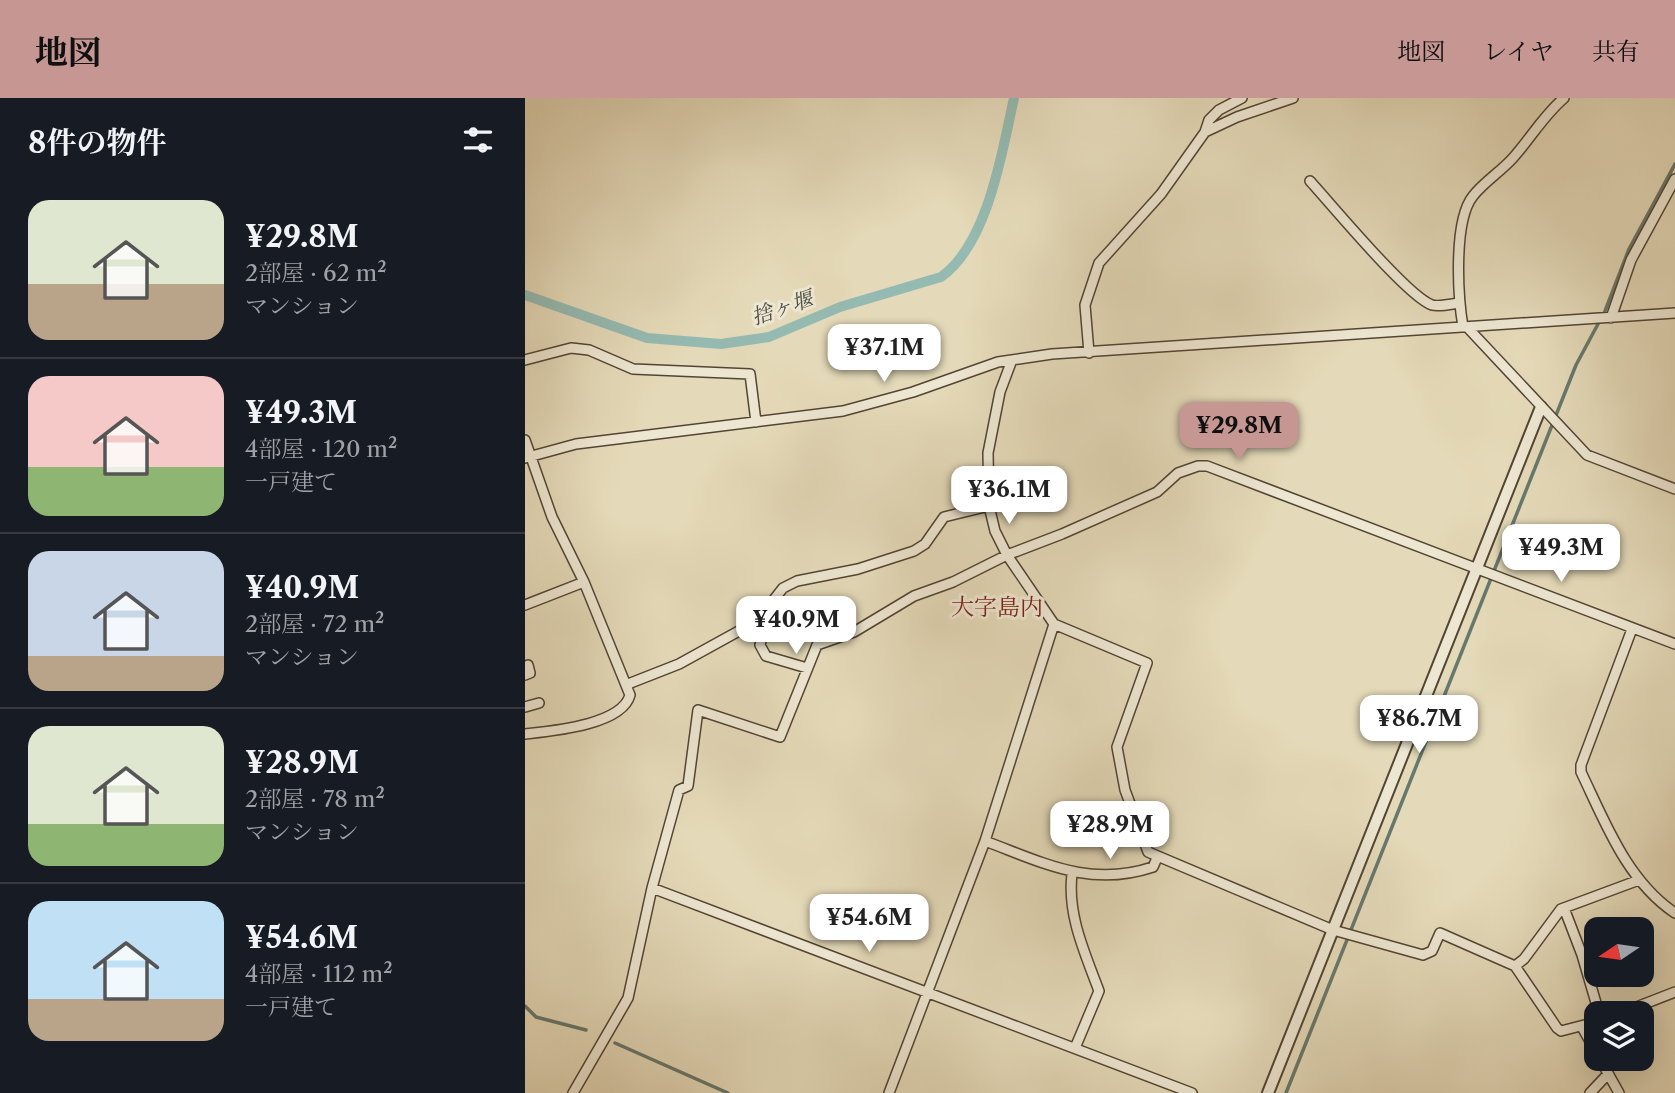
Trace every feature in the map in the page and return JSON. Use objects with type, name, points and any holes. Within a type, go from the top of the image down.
[{"type":"street","points":[[1089,353],[1085,304],[1099,263],[1161,194],[1205,132],[1209,120],[1219,110],[1242,98]]},
{"type":"street","points":[[1205,132],[1293,98]]},
{"type":"street","points":[[1565,98],[1547,112],[1511,160],[1473,196],[1466,208],[1459,303],[1465,327],[1587,455],[1675,489]]},
{"type":"street","points":[[1611,318],[1631,260],[1675,179]]},
{"type":"street","points":[[1310,181],[1387,267],[1417,294],[1432,305],[1459,303]]},
{"type":"street","points":[[528,457],[576,444],[843,411],[1012,359],[1052,354],[1675,313]]},
{"type":"street","points":[[525,360],[571,348],[589,350],[633,369],[750,374],[756,422]]},
{"type":"street","points":[[1012,359],[1000,392],[988,453],[989,506],[995,531],[1007,555],[1054,624],[1147,663],[1117,747],[1125,790],[1148,852],[1333,930],[1423,955],[1431,951],[1440,933],[1515,966],[1557,1028],[1561,1031],[1582,1027],[1584,1031]]},
{"type":"street","points":[[1268,1093],[1541,407]]},
{"type":"street","points":[[525,440],[528,457],[552,517],[584,582],[628,684],[630,695],[622,709],[587,724],[525,734]]},
{"type":"street","points":[[573,1093],[628,998],[652,888],[679,790],[688,786],[698,710],[780,737],[817,645],[854,632],[913,596],[953,582],[1007,555],[1157,492],[1178,473],[1198,466],[1207,466],[1675,644]]},
{"type":"street","points":[[628,684],[679,664],[757,621],[783,588],[797,581],[858,569],[914,551],[925,544],[944,517],[989,506]]},
{"type":"street","points":[[525,605],[584,582]]},
{"type":"street","points":[[757,621],[765,625],[760,645],[766,656],[807,667]]},
{"type":"street","points":[[889,1093],[985,841],[1054,624]]},
{"type":"street","points":[[1632,629],[1581,765],[1606,825],[1639,880],[1675,914]]},
{"type":"street","points":[[525,707],[539,703]]},
{"type":"street","points":[[985,841],[1072,874],[1130,875],[1153,867],[1157,858]]},
{"type":"street","points":[[1072,874],[1070,896],[1073,912],[1081,944],[1099,990],[1075,1048]]},
{"type":"street","points":[[1515,966],[1564,908],[1639,880]]},
{"type":"street","points":[[652,888],[1192,1093]]},
{"type":"street","points":[[1564,908],[1595,1001]]},
{"type":"street","points":[[1652,1001],[1675,992]]},
{"type":"street","points":[[1606,1071],[1619,1093]]},
{"type":"street","points":[[1590,1093],[1608,1074]]},
{"type":"waterway","name":"捨ヶ堰","points":[[525,295],[647,338],[721,344],[769,337],[840,307],[941,277],[971,243],[982,220],[998,170],[1014,98]]},
{"type":"waterway","points":[[1286,1093],[1576,365],[1605,311],[1629,249],[1675,164]]},
{"type":"waterway","points":[[525,1006],[536,1017],[586,1030]]},
{"type":"waterway","points":[[615,1043],[728,1093]]},
{"type":"district","name":"大字島内","points":[[997,607]]}]
